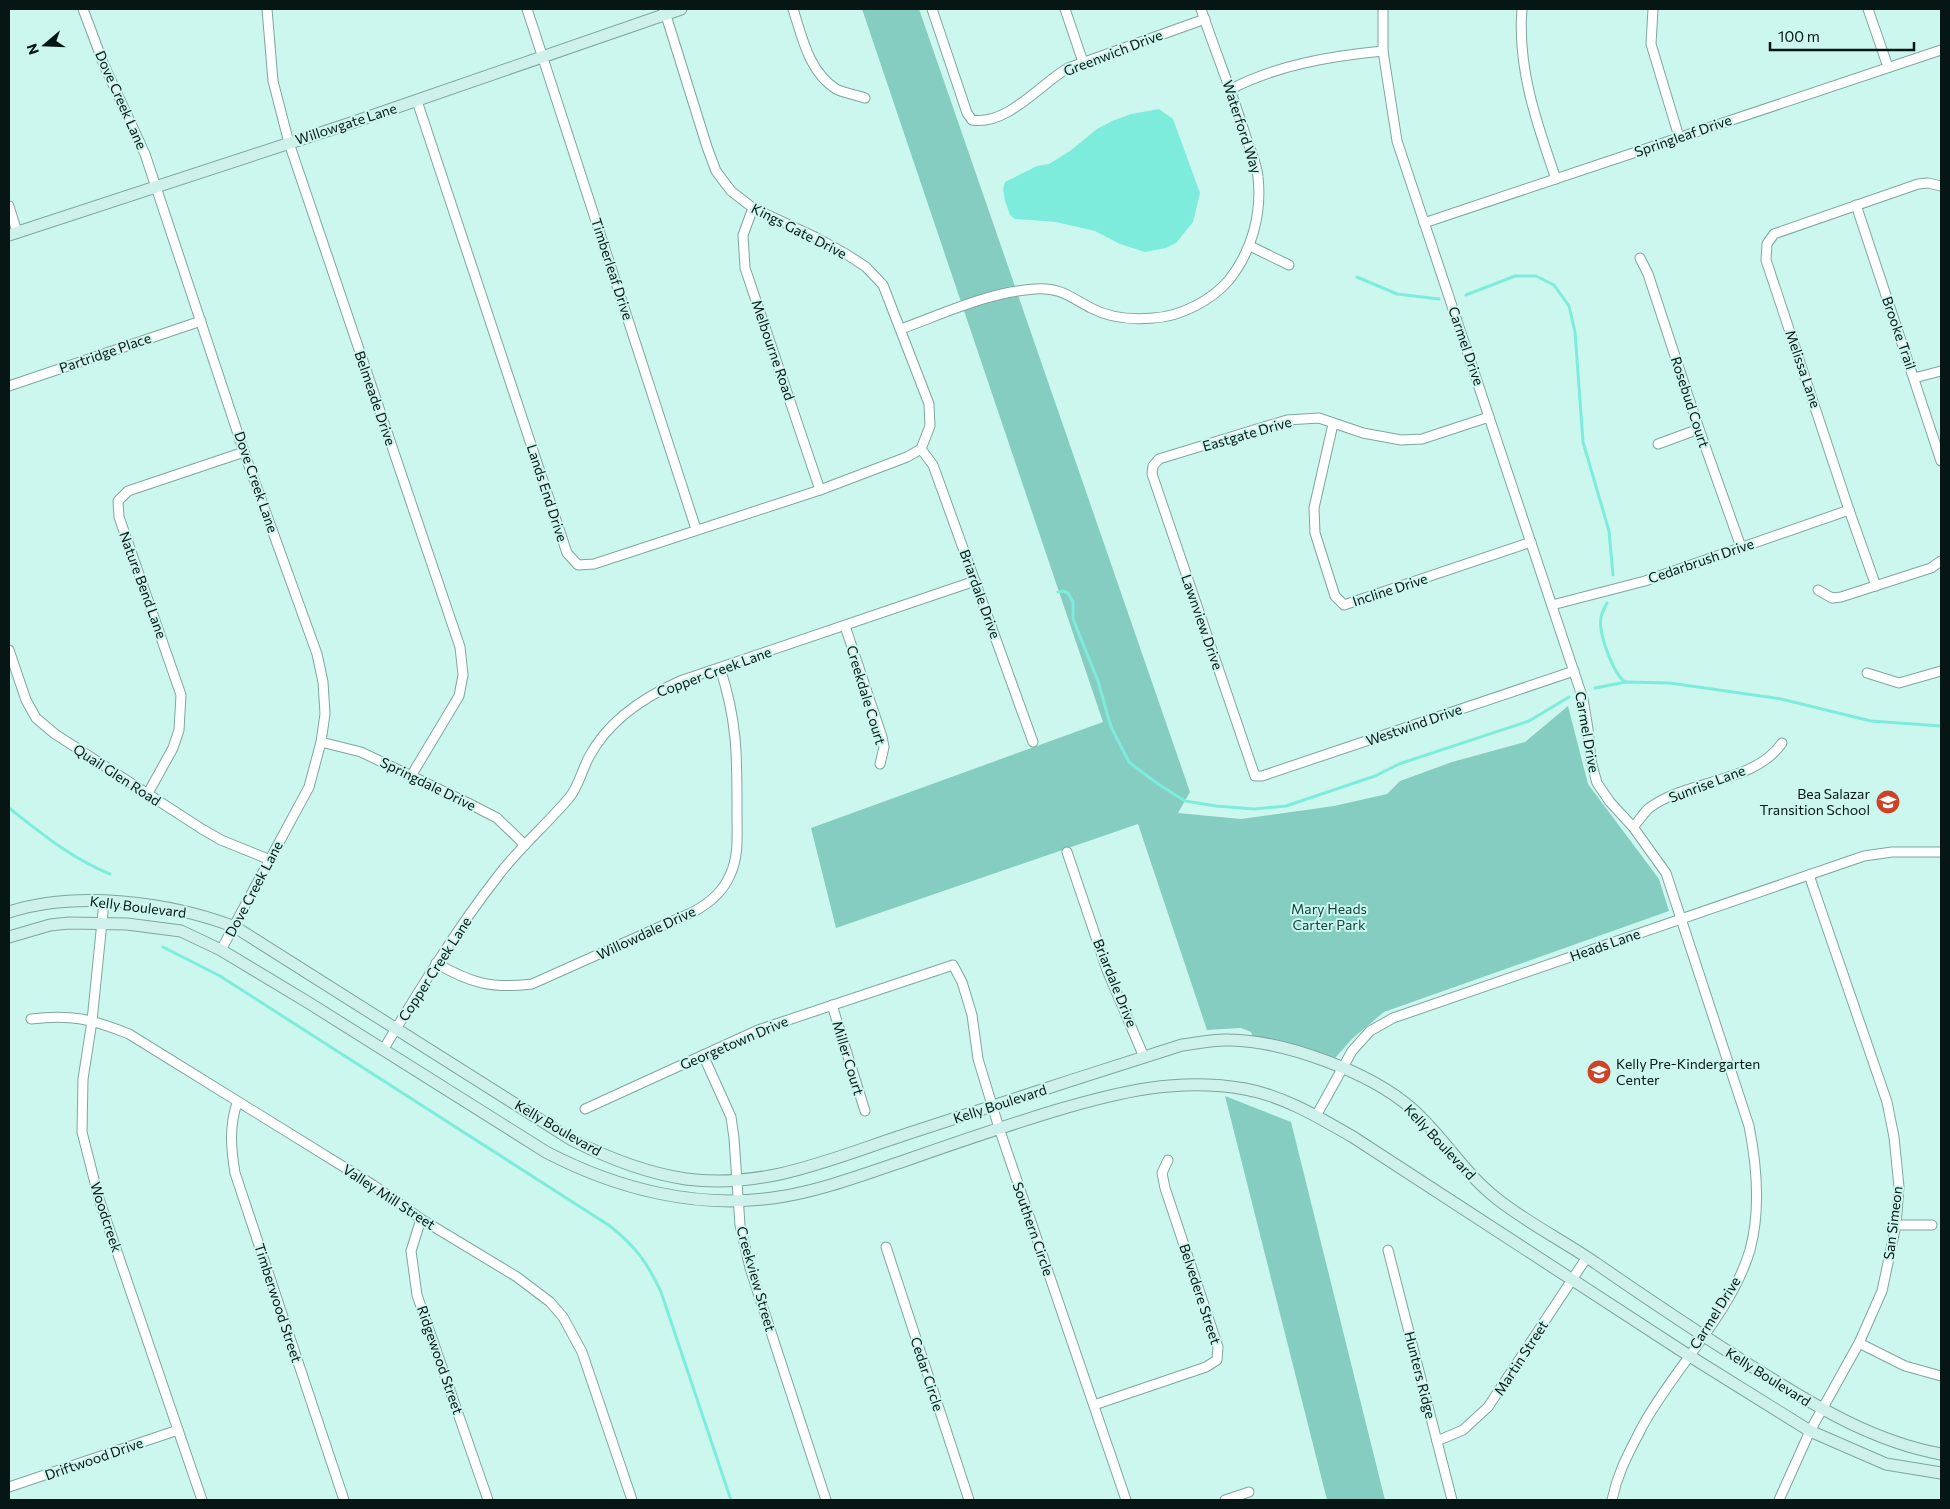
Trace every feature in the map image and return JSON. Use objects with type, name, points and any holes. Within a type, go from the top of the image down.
[{"type":"main road","name":"Willowgate Lane","points":[[13,233],[156,188],[417,101],[664,11],[681,9]]},
{"type":"main road","name":"Kelly Boulevard","points":[[9,912],[50,902],[84,900],[178,909],[207,916],[234,927],[572,1140],[628,1166],[686,1179],[737,1179],[809,1168],[869,1146],[1182,1045],[1230,1040],[1281,1048],[1343,1066],[1372,1081],[1410,1107],[1467,1171],[1497,1199],[1587,1257],[1702,1336],[1821,1410],[1901,1446],[1941,1454]]},
{"type":"main road","name":"Kelly Boulevard","points":[[9,936],[50,925],[103,923],[182,931],[221,950],[546,1152],[580,1170],[642,1191],[704,1199],[738,1200],[779,1197],[814,1189],[999,1128],[1125,1091],[1158,1085],[1188,1084],[1248,1090],[1277,1098],[1316,1116],[1413,1175],[1688,1355],[1810,1431],[1886,1464],[1941,1474]]},
{"type":"street","name":"Dove Creek Lane","points":[[83,9],[104,65],[145,154],[244,452],[317,654],[323,682],[326,714],[309,788],[268,860],[221,950]]},
{"type":"street","name":"Belmeade Drive","points":[[267,9],[273,81],[289,143],[460,647],[463,675],[459,696],[411,776]]},
{"type":"street","name":"Timberleaf Drive","points":[[527,9],[696,529]]},
{"type":"street","points":[[793,9],[810,60],[820,76],[838,90],[866,98]]},
{"type":"street","name":"Greenwich Drive","points":[[932,9],[967,113],[972,120],[980,121],[1006,112],[1029,98],[1055,75],[1083,62],[1205,19]]},
{"type":"street","points":[[1065,9],[1083,62]]},
{"type":"street","name":"Waterford Way","points":[[902,329],[1000,293],[1037,288],[1062,290],[1092,308],[1119,318],[1154,318],[1172,315],[1220,291],[1234,274],[1250,246],[1259,196],[1258,175],[1231,89],[1201,9]]},
{"type":"street","name":"Carmel Drive","points":[[1383,9],[1383,51],[1397,141],[1583,699],[1591,761],[1597,784],[1610,802],[1633,827],[1666,873],[1749,1126],[1756,1159],[1756,1219],[1750,1250],[1736,1281],[1702,1336],[1654,1406],[1624,1458],[1612,1500]]},
{"type":"street","points":[[1522,9],[1523,60],[1528,88],[1556,179]]},
{"type":"street","points":[[1653,9],[1651,44],[1679,137]]},
{"type":"street","points":[[1868,9],[1888,67]]},
{"type":"street","name":"Kings Gate Drive","points":[[664,11],[716,171],[731,190],[753,208],[815,236],[866,267],[883,285],[902,329],[929,404],[930,426],[921,448]]},
{"type":"street","name":"Springleaf Drive","points":[[1424,223],[1941,50]]},
{"type":"street","points":[[1231,89],[1243,83],[1308,62],[1383,51]]},
{"type":"street","name":"Lands End Drive","points":[[417,101],[567,553],[578,565],[594,564],[696,529],[820,490],[907,456],[921,448]]},
{"type":"street","name":"Melissa Lane","points":[[1876,586],[1849,510],[1766,253],[1767,244],[1774,234],[1918,184],[1928,182],[1941,186]]},
{"type":"street","points":[[9,206],[13,233]]},
{"type":"street","name":"Brooke Trail","points":[[1856,206],[1941,461]]},
{"type":"street","name":"Melbourne Road","points":[[753,208],[743,235],[745,268],[820,490]]},
{"type":"street","points":[[1250,246],[1289,265]]},
{"type":"street","name":"Rosebud Court","points":[[1640,258],[1648,274],[1740,547]]},
{"type":"street","name":"Partridge Place","points":[[9,386],[201,321]]},
{"type":"street","points":[[1914,378],[1941,371]]},
{"type":"street","name":"Eastgate Drive","points":[[1153,466],[1159,459],[1287,420],[1319,418],[1383,438],[1401,440],[1422,439],[1489,417]]},
{"type":"street","name":"Incline Drive","points":[[1334,424],[1314,508],[1315,533],[1335,596],[1344,605],[1531,542]]},
{"type":"street","points":[[1658,444],[1699,430]]},
{"type":"street","name":"Briardale Drive","points":[[921,448],[933,465],[1033,742]]},
{"type":"street","name":"Nature Bend Lane","points":[[147,795],[173,748],[179,730],[181,695],[119,517],[118,501],[128,491],[244,452]]},
{"type":"street","name":"Lawnview Drive","points":[[1153,466],[1152,474],[1255,776]]},
{"type":"street","name":"Cedarbrush Drive","points":[[1552,605],[1645,581],[1849,510]]},
{"type":"street","points":[[1818,590],[1832,598],[1931,568],[1941,561]]},
{"type":"street","name":"Copper Creek Lane","points":[[383,1050],[436,963],[498,875],[571,796],[590,756],[605,734],[624,715],[661,690],[975,580]]},
{"type":"street","name":"Creekdale Court","points":[[845,626],[882,737],[884,747],[880,764]]},
{"type":"street","name":"Quail Glen Road","points":[[9,650],[26,700],[36,718],[55,734],[147,795],[221,840],[268,860]]},
{"type":"street","name":"Willowdale Drive","points":[[436,963],[465,979],[487,985],[510,987],[532,984],[693,912],[712,900],[731,875],[737,848],[738,749],[734,717],[720,668]]},
{"type":"street","name":"Westwind Drive","points":[[1255,776],[1262,776],[1574,671]]},
{"type":"street","points":[[1867,673],[1899,682],[1941,671]]},
{"type":"street","name":"Springdale Drive","points":[[321,742],[361,752],[497,818],[525,845]]},
{"type":"street","name":"Sunrise Lane","points":[[1633,827],[1648,810],[1676,795],[1761,764],[1774,755],[1782,743]]},
{"type":"street","name":"Briardale Drive","points":[[1067,852],[1107,970],[1144,1057]]},
{"type":"street","name":"Heads Lane","points":[[1316,1116],[1343,1066],[1370,1031],[1393,1018],[1864,856],[1892,852],[1941,852]]},
{"type":"street","name":"San Simeon","points":[[1779,1500],[1810,1431],[1858,1344],[1882,1291],[1896,1225],[1899,1187],[1894,1137],[1887,1102],[1809,875]]},
{"type":"street","name":"Woodcreek","points":[[104,902],[82,1103],[82,1132],[88,1162],[202,1500]]},
{"type":"street","name":"Southern Circle","points":[[944,968],[953,966],[962,982],[972,1015],[978,1059],[992,1106],[1126,1500]]},
{"type":"street","name":"Georgetown Drive","points":[[585,1109],[758,1030],[944,968]]},
{"type":"street","name":"Miller Court","points":[[832,1005],[865,1111]]},
{"type":"street","name":"Valley Mill Street","points":[[31,1019],[58,1016],[92,1021],[129,1034],[237,1103],[373,1185],[536,1290],[563,1317],[582,1352],[632,1500]]},
{"type":"street","name":"Creekview Street","points":[[704,1055],[731,1117],[740,1225],[750,1268],[826,1500]]},
{"type":"street","name":"Timberwood Street","points":[[237,1103],[231,1122],[231,1147],[235,1173],[344,1500]]},
{"type":"street","name":"Belvedere Street","points":[[1094,1405],[1206,1367],[1216,1360],[1218,1347],[1165,1188],[1162,1173],[1168,1160]]},
{"type":"street","name":"Ridgewood Street","points":[[422,1218],[411,1251],[417,1295],[488,1500]]},
{"type":"street","points":[[1896,1225],[1932,1225]]},
{"type":"street","name":"Cedar Circle","points":[[886,1247],[969,1500]]},
{"type":"street","name":"Hunters Ridge","points":[[1388,1250],[1452,1500]]},
{"type":"street","name":"Martin Street","points":[[1437,1441],[1463,1430],[1488,1407],[1587,1257]]},
{"type":"street","points":[[1858,1344],[1906,1366],[1941,1376]]},
{"type":"street","name":"Driftwood Drive","points":[[9,1488],[178,1430]]},
{"type":"street","points":[[1225,1500],[1249,1492]]},
{"type":"green space","name":"Mary Heads Carter Park","points":[[862,9],[919,9],[1190,792],[1178,813],[1241,819],[1334,806],[1387,794],[1400,781],[1452,762],[1525,742],[1568,706],[1588,784],[1659,879],[1669,911],[1384,1012],[1353,1038],[1335,1058],[1254,1040],[1251,1032],[1241,1028],[1207,1030],[1138,824],[836,928],[811,828],[1103,722]]},
{"type":"green space","points":[[1225,1096],[1291,1122],[1385,1500],[1327,1500]]},
{"type":"shaded area","points":[[1159,109],[1173,119],[1200,193],[1193,222],[1176,243],[1166,248],[1145,252],[1120,244],[1095,231],[1056,222],[1015,219],[1010,215],[1003,189],[1005,182],[1037,166],[1049,164],[1070,151],[1097,129],[1112,121],[1131,114]]},
{"type":"waterway","points":[[1466,295],[1515,276],[1536,276],[1554,285],[1569,306],[1575,332],[1583,442],[1609,531],[1613,575]]},
{"type":"waterway","points":[[1357,277],[1397,294],[1439,299]]},
{"type":"waterway","points":[[1058,592],[1068,593],[1073,602],[1073,619],[1098,681],[1111,727],[1129,762],[1185,801],[1254,809],[1286,806],[1375,776],[1399,764],[1529,721],[1569,697]]},
{"type":"waterway","points":[[1607,603],[1601,617],[1604,642],[1611,662],[1625,682]]},
{"type":"waterway","points":[[1595,688],[1626,682],[1670,683],[1781,699],[1871,721],[1941,726]]},
{"type":"waterway","points":[[9,808],[70,853],[110,874]]},
{"type":"waterway","points":[[163,947],[220,976],[610,1226],[627,1241],[646,1263],[661,1292],[731,1500]]},
{"type":"place","name":"Bea Salazar Transition School","points":[[1888,802]]},
{"type":"place","name":"Kelly Pre-Kindergarten Center","points":[[1599,1072]]}]
